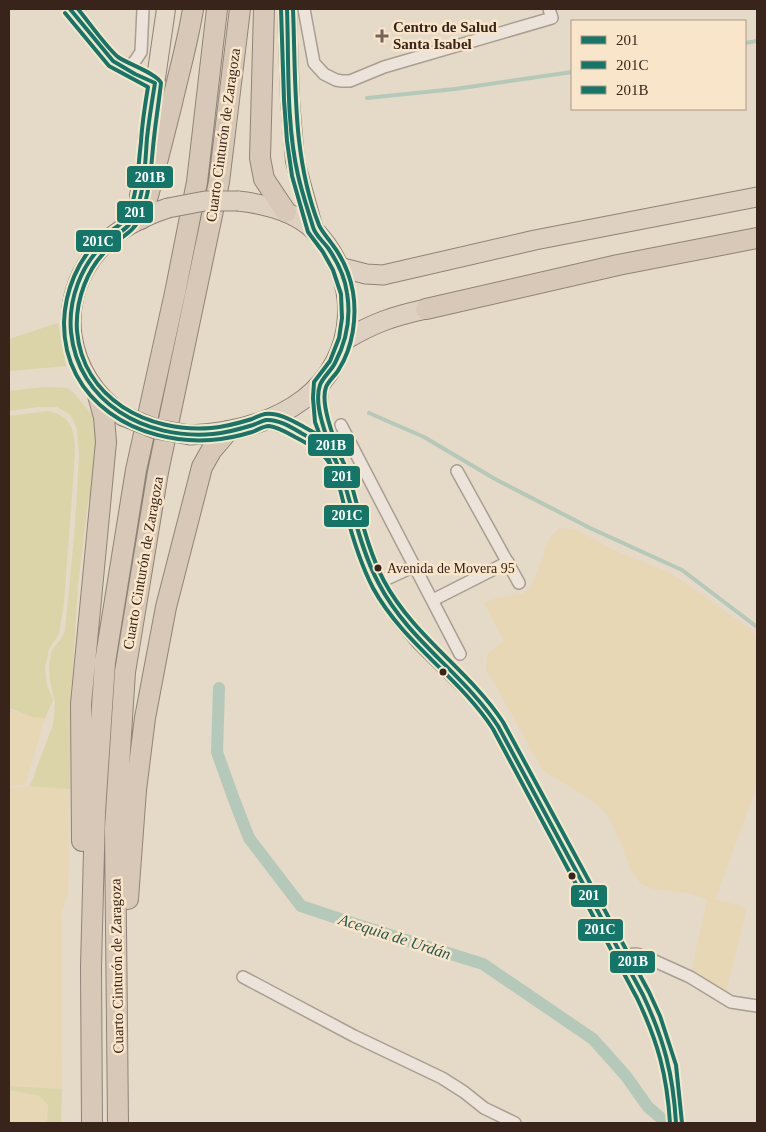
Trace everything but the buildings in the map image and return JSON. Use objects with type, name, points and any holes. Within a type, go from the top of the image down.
[{"type":"highway","points":[[136,222],[151,186],[189,34],[193,9]]},
{"type":"highway","points":[[92,1123],[91,967],[95,812],[105,662],[136,470],[197,182],[217,9]]},
{"type":"highway","name":"Cuarto Cinturón de Zaragoza","points":[[118,1123],[115,829],[125,672],[158,472],[219,182],[240,9]]},
{"type":"highway","points":[[264,9],[260,158],[264,179],[286,212]]},
{"type":"highway","points":[[340,267],[366,274],[383,275],[535,240],[757,197]]},
{"type":"highway","points":[[205,200],[238,200],[258,203],[286,212],[314,230],[328,248],[340,267],[347,293],[348,318],[344,340],[335,364],[320,385],[292,407],[267,420],[228,431],[190,435],[156,429],[122,416],[98,395],[83,373],[74,348],[71,332],[72,303],[77,287],[94,256],[103,245],[136,222],[168,208],[205,200]]},
{"type":"highway","points":[[344,340],[372,324],[400,315],[618,265],[757,238]]},
{"type":"highway","points":[[91,967],[84,895],[80,704],[106,442],[104,417],[98,395]]},
{"type":"highway","points":[[118,1039],[128,1019],[128,900],[132,833],[148,700],[166,607],[200,473],[205,460],[228,431]]},
{"type":"main road","points":[[136,222],[166,9]]},
{"type":"main road","points":[[287,9],[290,100],[295,161],[314,230]]},
{"type":"main road","points":[[320,385],[319,414],[362,544],[378,583],[409,630],[480,701],[507,741],[643,995],[662,1040],[670,1066],[675,1119]]},
{"type":"main road","points":[[267,420],[298,431],[319,444],[335,459]]},
{"type":"street","points":[[70,9],[107,55],[126,69],[155,83]]},
{"type":"street","points":[[126,69],[141,52],[143,9]]},
{"type":"street","points":[[304,9],[313,59],[317,68],[336,80],[350,81],[384,67],[550,13]]},
{"type":"street","points":[[341,425],[460,654]]},
{"type":"street","points":[[457,471],[519,583]]},
{"type":"street","points":[[433,600],[508,562]]},
{"type":"street","points":[[378,583],[415,566]]},
{"type":"street","points":[[622,955],[637,954],[648,958],[690,977],[732,1002],[757,1006]]},
{"type":"street","points":[[243,977],[354,1036],[442,1078],[484,1108],[515,1123]]},
{"type":"shaded area","points":[[58,323],[66,366],[9,371],[9,339]]},
{"type":"shaded area","points":[[44,387],[67,388],[73,392],[93,416],[97,439],[78,586],[70,712],[70,789],[30,786],[53,725],[55,703],[50,681],[49,664],[52,650],[65,631],[75,526],[79,455],[77,430],[69,414],[57,407],[37,407],[9,411],[9,391]]},
{"type":"shaded area","points":[[48,411],[56,413],[68,421],[73,432],[75,455],[64,603],[59,634],[49,649],[45,668],[47,686],[53,700],[45,718],[33,717],[9,708],[9,416]]},
{"type":"shaded area","points":[[559,528],[577,530],[611,549],[672,574],[749,628],[757,637],[757,785],[715,899],[747,908],[726,992],[692,971],[707,899],[688,893],[653,889],[640,883],[631,870],[620,840],[607,814],[590,799],[547,773],[541,767],[486,668],[487,655],[504,641],[484,603],[500,597],[522,594],[531,588],[550,537]]},
{"type":"shaded area","points":[[9,708],[13,711],[45,718],[25,785],[9,786]]},
{"type":"shaded area","points":[[30,786],[70,789],[68,892],[61,914],[62,1089],[9,1086],[9,788]]},
{"type":"shaded area","points":[[9,1086],[62,1089],[61,1123],[47,1123],[48,1105],[40,1096],[9,1090]]},
{"type":"shaded area","points":[[9,1090],[40,1096],[48,1105],[47,1123],[9,1123]]},
{"type":"waterway","points":[[746,43],[757,41]]},
{"type":"waterway","points":[[367,98],[455,89],[571,72]]},
{"type":"waterway","points":[[369,413],[424,437],[495,479],[590,528],[682,570],[757,627]]},
{"type":"waterway","name":"Acequia de Urdán","points":[[219,688],[217,752],[233,797],[249,838],[301,906],[483,964],[593,1039],[626,1076],[648,1107],[669,1123]]},
{"type":"transit line","name":"201","points":[[70,9],[113,61],[155,83],[144,177],[138,207],[129,225],[96,252],[83,273],[74,296],[71,332],[76,357],[87,379],[101,397],[120,412],[140,423],[164,431],[188,434],[223,433],[264,420],[271,420],[284,424],[310,438],[331,454],[342,475],[366,556],[379,584],[391,604],[420,640],[469,690],[498,726],[643,995],[657,1027],[670,1072],[676,1123]]},
{"type":"transit line","name":"201B","points":[[78,9],[118,57],[154,76],[161,83],[149,186],[141,215],[132,230],[110,247],[95,264],[80,297],[77,331],[82,355],[92,376],[105,393],[123,407],[142,417],[164,425],[187,428],[211,428],[237,423],[260,415],[275,414],[313,432],[337,452],[347,471],[369,545],[384,581],[410,619],[474,686],[503,722],[649,992],[660,1016],[676,1065],[682,1123]]},
{"type":"transit line","name":"201C","points":[[281,9],[284,100],[292,176],[308,232],[323,252],[333,270],[341,294],[342,318],[339,338],[330,361],[314,382],[313,398],[315,422],[333,471]]},
{"type":"transit line","name":"201","points":[[287,9],[290,114],[298,175],[314,230],[328,248],[337,264],[347,293],[348,320],[342,347],[333,366],[321,382],[318,394],[320,416],[339,469]]},
{"type":"transit line","name":"201B","points":[[293,9],[295,91],[304,173],[319,225],[336,249],[345,266],[352,286],[354,302],[351,342],[338,371],[327,384],[325,395],[325,405],[330,427],[345,467]]},
{"type":"transit line","name":"201C","points":[[65,13],[109,66],[148,87],[136,188],[128,215],[123,222],[92,247],[79,266],[70,287],[64,322],[67,350],[76,375],[91,396],[110,413],[132,426],[157,435],[184,440],[211,440],[237,436],[269,426],[283,430],[309,444],[328,461],[337,478],[357,549],[373,588],[385,608],[400,626],[464,693],[493,729],[637,998],[651,1029],[664,1074],[670,1123]]},
{"type":"place","name":"Centro de Salud Santa Isabel","points":[[382,36]]},
{"type":"place","name":"Avenida de Movera 95","points":[[378,568]]}]
